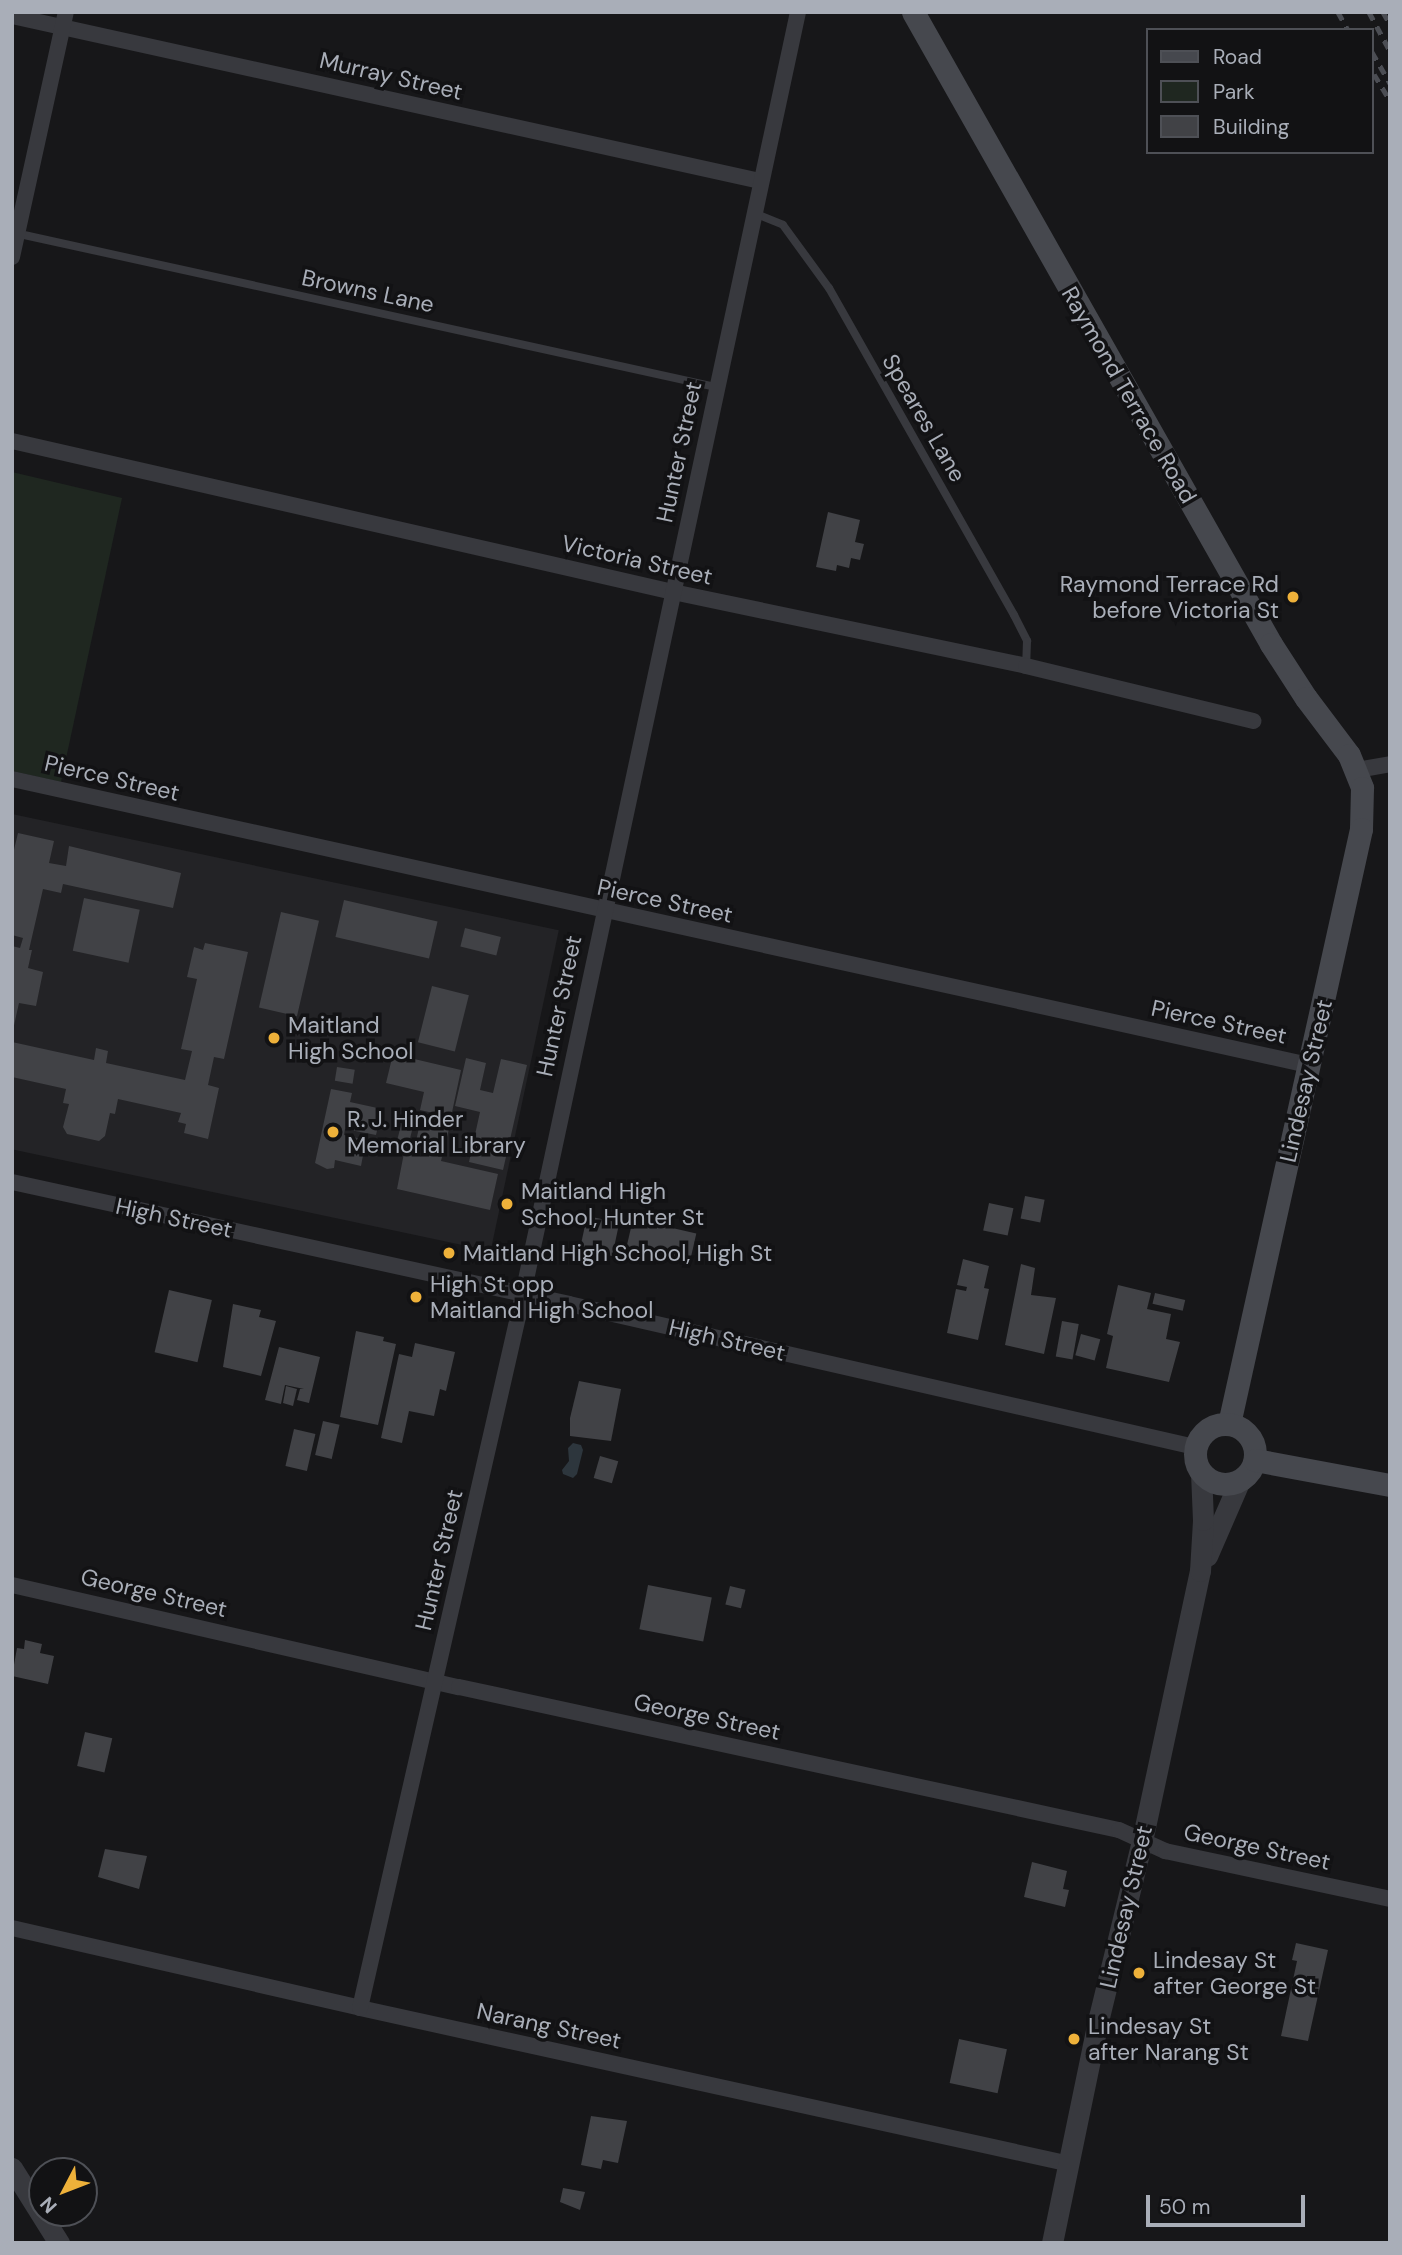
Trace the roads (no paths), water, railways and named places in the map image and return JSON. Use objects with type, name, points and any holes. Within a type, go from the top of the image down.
[{"type":"main road","name":"Raymond Terrace Road","points":[[913,12],[1270,644],[1357,770]]},
{"type":"main road","name":"Lindesay Street","points":[[1229,1424],[1360,829],[1363,802],[1357,770]]},
{"type":"main road","points":[[1229,1424],[1247,1434],[1254,1446],[1255,1460],[1250,1471],[1240,1480],[1219,1483],[1201,1472],[1195,1458],[1195,1447],[1208,1429],[1229,1424]]},
{"type":"main road","points":[[1255,1460],[1390,1485]]},
{"type":"street","name":"Hunter Street","points":[[360,2008],[523,1294],[603,911],[798,12]]},
{"type":"street","name":"Murray Street","points":[[12,16],[65,20],[760,181]]},
{"type":"street","points":[[12,257],[15,233],[65,20]]},
{"type":"street","name":"Victoria Street","points":[[12,441],[673,592],[1026,666],[1253,721]]},
{"type":"street","points":[[1357,770],[1390,764]]},
{"type":"street","name":"Pierce Street","points":[[12,779],[1309,1065]]},
{"type":"street","name":"High Street","points":[[12,1182],[523,1294],[1195,1447]]},
{"type":"street","name":"Lindesay Street","points":[[1052,2243],[1099,2017],[1142,1841],[1200,1570],[1203,1520],[1201,1472]]},
{"type":"street","name":"Lindesay Street","points":[[1200,1570],[1240,1480]]},
{"type":"street","name":"George Street","points":[[12,1585],[435,1681],[1119,1830],[1165,1852],[1390,1899]]},
{"type":"street","name":"Narang Street","points":[[14,1929],[1070,2164]]},
{"type":"street","points":[[12,2168],[59,2243]]},
{"type":"lane","name":"Speares Lane","points":[[754,213],[783,225],[788,230],[829,288],[1014,615],[1027,641],[1026,666]]},
{"type":"lane","name":"Browns Lane","points":[[15,233],[716,387]]},
{"type":"railway","points":[[1338,12],[1347,28]]},
{"type":"railway","points":[[1369,12],[1390,51]]},
{"type":"railway","points":[[1383,12],[1390,24]]},
{"type":"railway","points":[[1374,55],[1390,83]]},
{"type":"railway","points":[[1374,74],[1390,101]]},
{"type":"place","name":"Raymond Terrace Rd before Victoria St","points":[[1293,597]]},
{"type":"place","name":"Maitland High School","points":[[274,1038]]},
{"type":"place","name":"R. J. Hinder Memorial Library","points":[[333,1132]]},
{"type":"place","name":"Maitland High School, Hunter St","points":[[507,1204]]},
{"type":"place","name":"Maitland High School, High St","points":[[449,1253]]},
{"type":"place","name":"High St opp Maitland High School","points":[[416,1297]]},
{"type":"place","name":"Lindesay St after George St","points":[[1139,1973]]},
{"type":"place","name":"Lindesay St after Narang St","points":[[1074,2039]]}]
